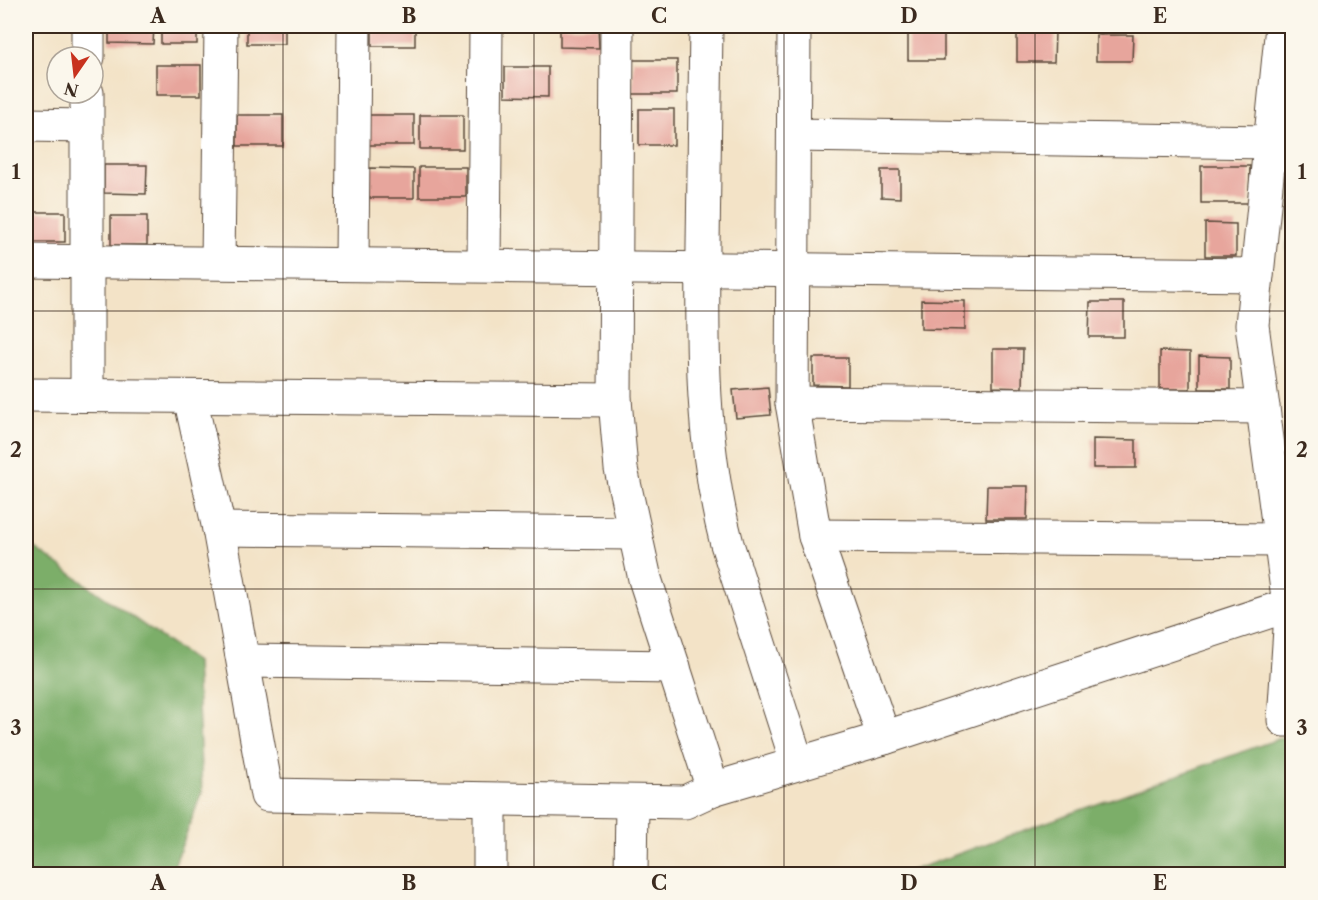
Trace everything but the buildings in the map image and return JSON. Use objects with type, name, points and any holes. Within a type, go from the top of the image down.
[{"type":"street","points":[[88,26],[88,45]]},
{"type":"street","points":[[218,262],[221,26]]},
{"type":"street","points":[[352,263],[354,26]]},
{"type":"street","points":[[484,265],[486,26]]},
{"type":"street","points":[[617,26],[615,400],[621,469],[634,533],[713,789]]},
{"type":"street","points":[[706,26],[702,344],[705,411],[718,511],[797,762]]},
{"type":"street","points":[[794,26],[792,403],[815,536],[884,738]]},
{"type":"street","points":[[1282,26],[1252,326],[1289,605],[1290,629],[1284,720],[1293,720]]},
{"type":"street","points":[[87,105],[85,262],[87,395]]},
{"type":"street","points":[[26,126],[86,126]]},
{"type":"street","points":[[794,135],[1270,142]]},
{"type":"street","points":[[26,261],[1257,275]]},
{"type":"street","points":[[26,395],[615,400]]},
{"type":"street","points":[[190,397],[219,528],[267,795],[632,803],[685,802],[713,789],[797,762],[884,738],[1289,605]]},
{"type":"street","points":[[792,403],[1263,407]]},
{"type":"street","points":[[219,528],[634,533]]},
{"type":"street","points":[[815,536],[1281,540]]},
{"type":"street","points":[[244,661],[674,667]]},
{"type":"street","points":[[490,800],[490,874]]},
{"type":"street","points":[[631,874],[632,803]]},
{"type":"green space","points":[[1292,180],[1292,370],[1287,245]]},
{"type":"green space","points":[[26,542],[196,662],[202,792],[171,874],[26,874]]},
{"type":"green space","points":[[1292,734],[1292,874],[902,874]]}]
